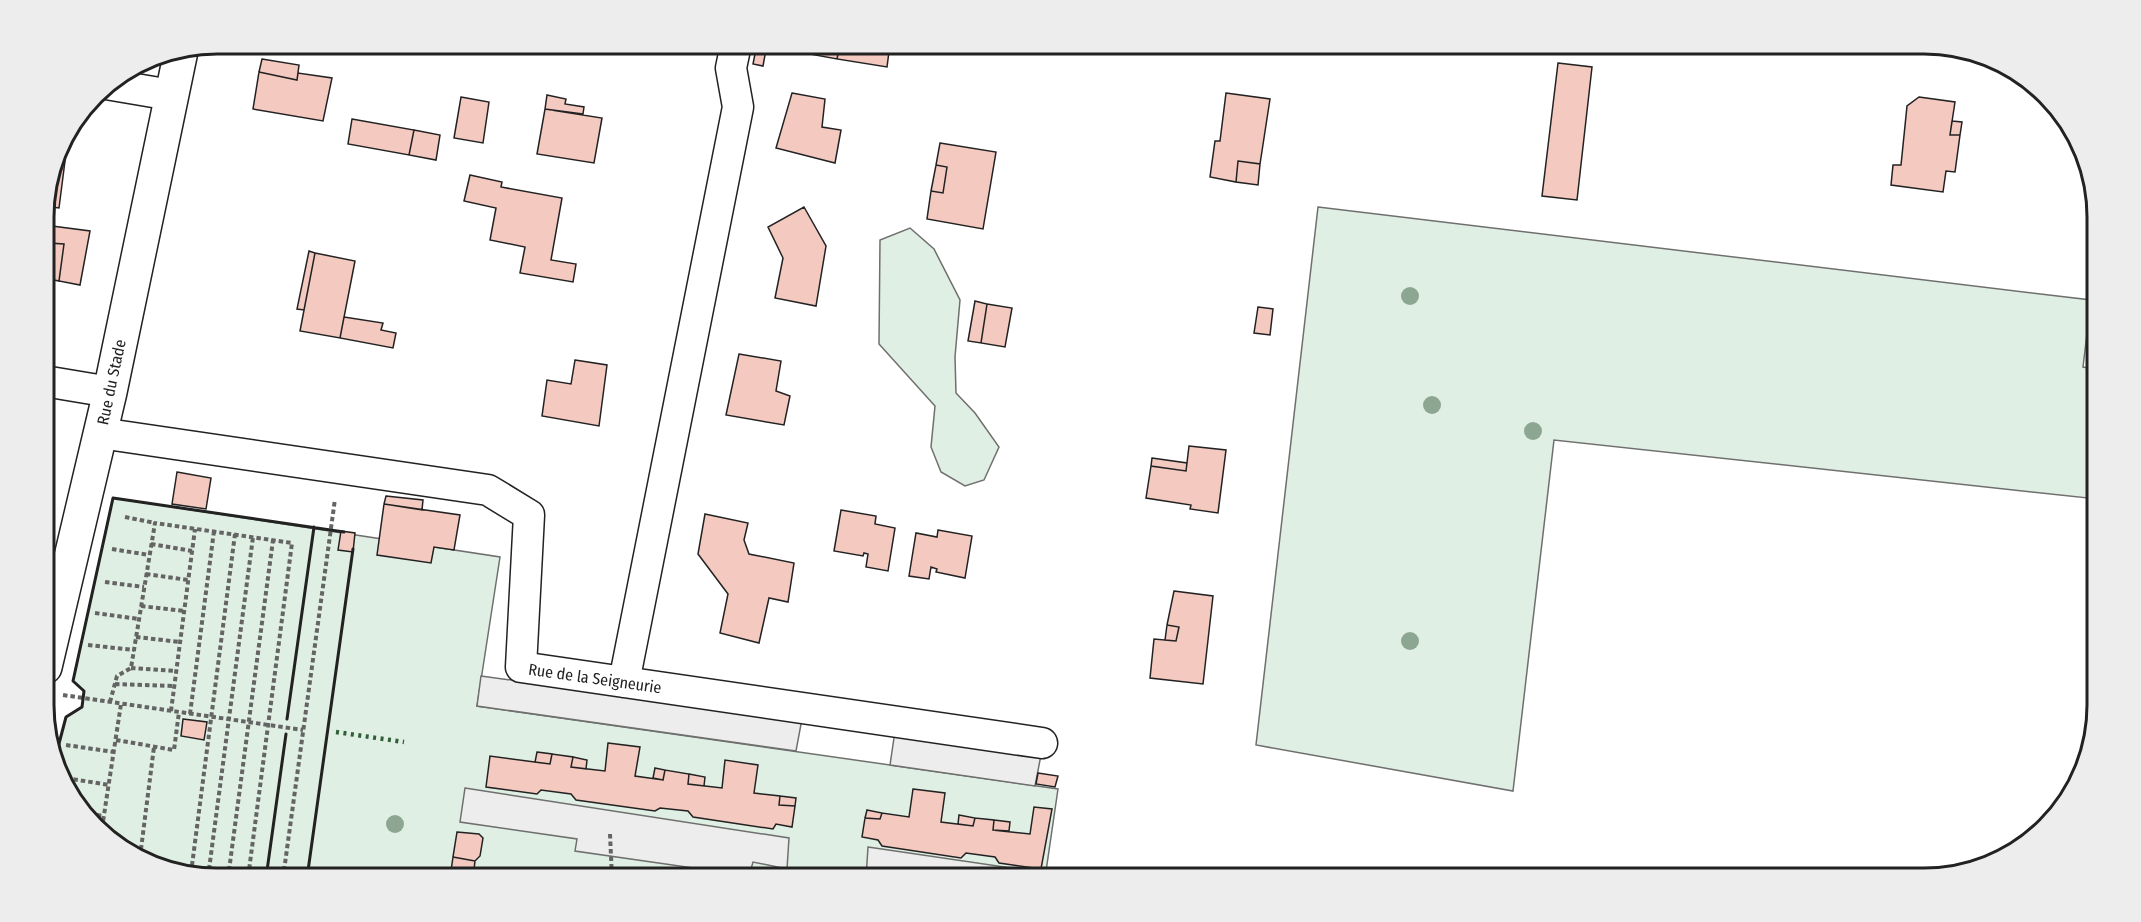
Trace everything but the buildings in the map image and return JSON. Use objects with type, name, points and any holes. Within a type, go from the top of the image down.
[{"type":"street","points":[[624,682],[738,107],[731,68],[734,54]]},
{"type":"street","name":"Rue du Stade","points":[[54,629],[110,392],[179,59]]},
{"type":"street","points":[[120,86],[171,95]]},
{"type":"street","points":[[54,383],[110,392]]},
{"type":"street","name":"Rue de la Seigneurie","points":[[100,433],[339,470],[488,490],[529,515],[521,667],[1042,743]]},
{"type":"path","points":[[284,868],[339,470]]},
{"type":"path","points":[[125,517],[292,543],[249,868]]},
{"type":"path","points":[[131,668],[155,523]]},
{"type":"path","points":[[171,711],[195,529]]},
{"type":"path","points":[[190,714],[214,531]]},
{"type":"path","points":[[192,866],[235,534]]},
{"type":"path","points":[[209,868],[253,537]]},
{"type":"path","points":[[229,868],[273,540]]},
{"type":"path","points":[[151,544],[192,551]]},
{"type":"path","points":[[112,549],[149,555]]},
{"type":"path","points":[[146,574],[188,580]]},
{"type":"path","points":[[105,582],[144,587]]},
{"type":"path","points":[[141,606],[184,611]]},
{"type":"path","points":[[95,613],[139,620]]},
{"type":"path","points":[[136,637],[180,642]]},
{"type":"path","points":[[88,645],[134,650]]},
{"type":"path","points":[[110,702],[117,676],[131,668],[176,671]]},
{"type":"path","points":[[115,684],[174,686]]},
{"type":"path","points":[[83,699],[303,730]]},
{"type":"path","points":[[103,821],[121,704]]},
{"type":"path","points":[[116,740],[174,750],[179,712]]},
{"type":"path","points":[[66,745],[114,752]]},
{"type":"path","points":[[141,849],[154,747]]},
{"type":"path","points":[[72,779],[109,785]]},
{"type":"path","points":[[98,815],[104,816]]},
{"type":"path","points":[[610,834],[612,868]]},
{"type":"green space","points":[[1318,207],[2087,300],[2087,334],[2083,367],[2087,368],[2087,498],[1554,440],[1513,791],[1256,745]]},
{"type":"green space","points":[[910,228],[934,249],[960,300],[955,357],[956,393],[975,413],[999,447],[984,480],[965,486],[941,472],[931,447],[935,406],[879,344],[880,240]]},
{"type":"green space","points":[[113,498],[500,557],[477,706],[1058,789],[1046,868],[206,868],[185,865],[154,856],[118,834],[102,820],[76,787],[66,768],[59,743],[66,717],[82,707],[84,691],[73,681]]},
{"type":"shaded area","points":[[481,676],[802,719],[796,751],[477,706]]},
{"type":"shaded area","points":[[895,731],[1041,755],[1035,786],[890,765]]},
{"type":"shaded area","points":[[465,788],[789,838],[787,868],[753,862],[751,868],[693,868],[575,851],[577,839],[460,822]]},
{"type":"shaded area","points":[[868,847],[1012,868],[867,868]]},
{"type":"hedge","points":[[336,732],[404,742]]},
{"type":"wall","points":[[59,743],[66,717],[82,707],[84,691],[73,681],[113,498],[344,532]]},
{"type":"wall","points":[[287,719],[314,527]]},
{"type":"wall","points":[[308,868],[353,549]]},
{"type":"wall","points":[[267,868],[286,734]]}]
